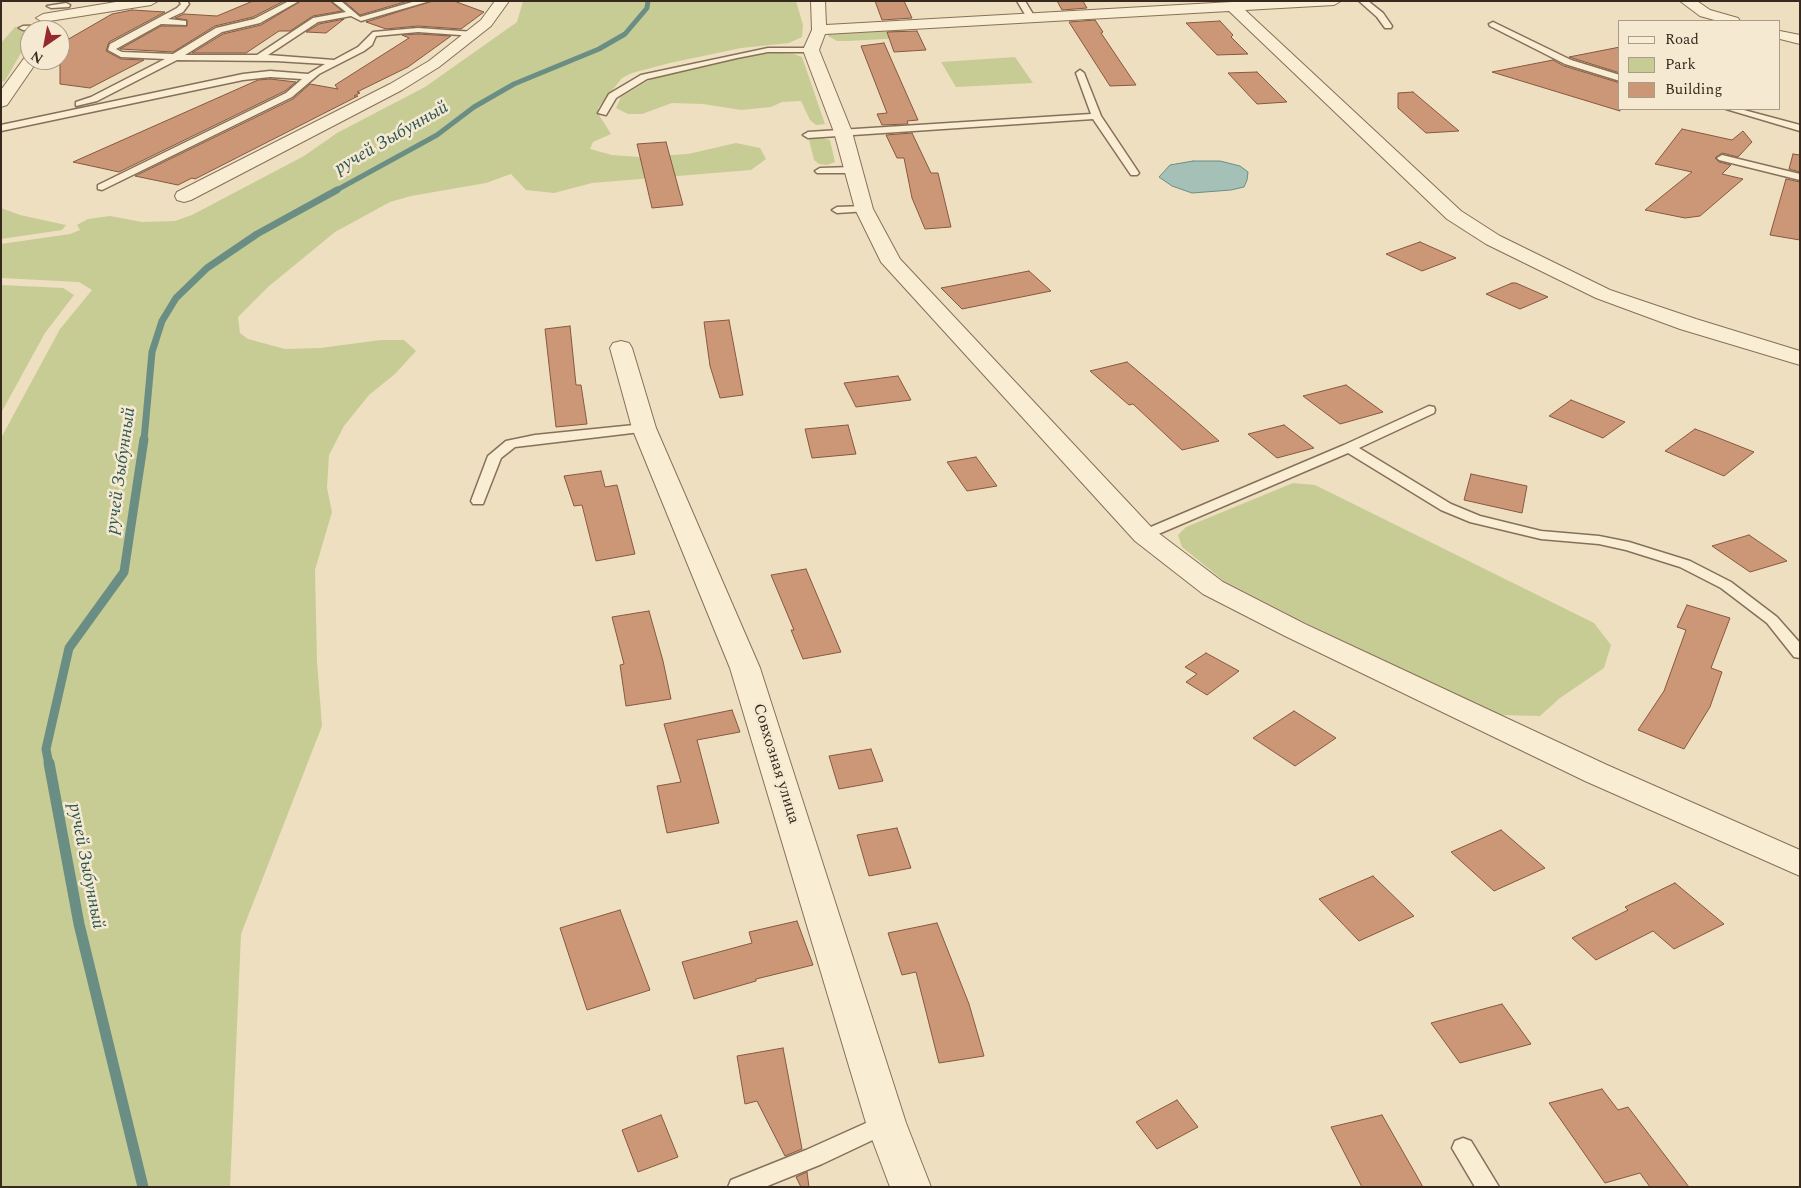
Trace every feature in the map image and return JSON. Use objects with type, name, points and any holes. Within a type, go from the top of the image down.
[{"type":"street","points":[[56,15],[151,1]]},
{"type":"street","points":[[184,196],[396,87],[434,64],[474,34],[497,11],[502,1]]},
{"type":"street","points":[[818,1],[815,40],[864,209],[891,262],[1144,535],[1213,588],[1295,630],[1596,773],[1800,864]]},
{"type":"street","points":[[815,40],[1026,10],[1232,6],[1274,2],[1334,1]]},
{"type":"street","points":[[1687,1],[1706,13],[1730,20]]},
{"type":"street","points":[[1232,6],[1454,215],[1493,240],[1603,294],[1688,324],[1800,358]]},
{"type":"street","points":[[1781,35],[1800,40]]},
{"type":"street","points":[[1,102],[23,70]]},
{"type":"street","name":"Совхозная улица","points":[[622,348],[644,428],[746,668],[886,1123],[912,1187]]},
{"type":"lane","points":[[183,1],[185,4],[180,10],[113,46],[112,50],[122,54],[175,57],[290,59],[333,62]]},
{"type":"lane","points":[[40,120],[38,117],[94,99],[175,57],[219,30],[267,18],[295,1]]},
{"type":"lane","points":[[336,1],[361,19],[373,34]]},
{"type":"lane","points":[[361,19],[426,1]]},
{"type":"lane","points":[[1363,1],[1380,15],[1388,26]]},
{"type":"lane","points":[[257,59],[316,20],[352,13]]},
{"type":"lane","points":[[43,20],[56,15]]},
{"type":"lane","points":[[159,21],[183,23]]},
{"type":"lane","points":[[1493,24],[1568,62],[1618,77]]},
{"type":"lane","points":[[373,34],[418,30],[474,34]]},
{"type":"lane","points":[[102,187],[289,95],[309,77],[370,43],[373,34]]},
{"type":"lane","points":[[603,113],[612,96],[644,77],[737,55],[815,40]]},
{"type":"lane","points":[[270,74],[290,59]]},
{"type":"lane","points":[[1080,73],[1096,116],[1134,173]]},
{"type":"lane","points":[[1,128],[243,77],[270,74],[309,77]]},
{"type":"lane","points":[[1735,110],[1800,128]]},
{"type":"lane","points":[[808,135],[1096,116]]},
{"type":"lane","points":[[1722,158],[1800,177]]},
{"type":"lane","points":[[820,171],[852,170]]},
{"type":"lane","points":[[838,210],[864,209]]},
{"type":"lane","points":[[1144,535],[1350,448],[1429,410]]},
{"type":"lane","points":[[478,500],[495,456],[511,444],[535,439],[644,428]]},
{"type":"lane","points":[[1350,448],[1446,507],[1474,519],[1541,535],[1599,540],[1629,546],[1685,564],[1726,585],[1772,620],[1800,653]]},
{"type":"lane","points":[[739,1187],[814,1157],[886,1123]]},
{"type":"lane","points":[[1463,1148],[1488,1187]]},
{"type":"green space","points":[[523,1],[796,1],[803,25],[802,37],[789,43],[741,48],[670,63],[632,73],[622,78],[598,108],[599,115],[611,134],[593,142],[590,149],[612,155],[639,157],[688,154],[736,143],[760,148],[766,159],[751,170],[592,183],[554,193],[526,190],[511,174],[486,183],[411,196],[390,202],[335,232],[268,287],[238,317],[240,333],[248,339],[285,349],[320,348],[381,340],[404,340],[416,351],[395,374],[369,395],[344,426],[329,455],[327,488],[332,512],[315,570],[317,661],[322,726],[241,934],[230,1187],[1,1187],[1,438],[60,329],[92,290],[79,282],[1,278],[1,244],[70,234],[80,230],[77,225],[88,219],[110,216],[142,222],[175,221],[192,215],[304,156],[337,133],[425,87],[517,22]]},
{"type":"green space","points":[[20,26],[20,55],[5,81],[1,82],[1,43],[15,27]]},
{"type":"green space","points":[[930,28],[906,30],[907,34],[903,38],[837,41],[828,36],[829,33]]},
{"type":"green space","points":[[794,54],[802,57],[825,124],[816,125],[810,120],[801,101],[782,102],[771,107],[741,110],[703,104],[672,103],[642,114],[628,114],[616,108],[621,97],[651,79],[748,55]]},
{"type":"green space","points":[[1015,57],[1033,83],[956,87],[941,62]]},
{"type":"green space","points":[[816,137],[830,140],[835,162],[827,165],[819,164],[814,160],[809,140]]},
{"type":"green space","points":[[1,208],[20,215],[66,225],[62,230],[1,239]]},
{"type":"green space","points":[[1,285],[63,288],[74,295],[45,333],[1,413]]},
{"type":"green space","points":[[1293,483],[1315,485],[1594,623],[1611,645],[1604,668],[1560,698],[1540,716],[1498,715],[1302,621],[1224,581],[1182,547],[1178,535],[1186,527]]},
{"type":"water","points":[[1193,161],[1220,161],[1240,166],[1248,172],[1244,187],[1192,193],[1172,186],[1159,177],[1170,165]]},
{"type":"building","points":[[253,1],[284,1],[253,17],[215,26],[173,52],[120,49],[161,26],[187,26],[187,20],[175,18],[184,14],[217,16]]},
{"type":"building","points":[[301,1],[330,1],[342,11],[313,16],[290,31],[279,31],[246,53],[192,53],[223,34],[261,25]]},
{"type":"building","points":[[344,1],[408,1],[360,15]]},
{"type":"building","points":[[432,1],[454,1],[484,12],[461,29],[418,26],[386,29],[366,22]]},
{"type":"building","points":[[875,1],[904,1],[912,18],[882,20]]},
{"type":"building","points":[[1057,1],[1083,1],[1087,8],[1062,10]]},
{"type":"building","points":[[132,10],[165,12],[109,42],[106,51],[121,59],[144,60],[90,88],[60,84],[60,70],[70,70],[70,38],[112,14]]},
{"type":"building","points":[[344,19],[326,33],[306,32],[319,24]]},
{"type":"building","points":[[1095,20],[1103,32],[1101,33],[1136,85],[1110,86],[1069,22]]},
{"type":"building","points":[[1220,21],[1233,35],[1231,37],[1248,54],[1217,55],[1186,23]]},
{"type":"building","points":[[917,31],[926,50],[894,52],[887,32]]},
{"type":"building","points":[[402,35],[451,36],[408,67],[357,92],[360,93],[354,96],[358,96],[195,179],[192,178],[178,185],[135,176],[293,99],[310,84],[338,89],[335,85],[409,38]]},
{"type":"building","points":[[884,43],[918,120],[907,121],[908,124],[882,125],[877,114],[887,113],[861,46]]},
{"type":"building","points":[[1618,47],[1618,72],[1569,57]]},
{"type":"building","points":[[1553,60],[1564,66],[1618,82],[1618,110],[1620,111],[1492,72]]},
{"type":"building","points":[[1257,72],[1287,102],[1257,104],[1228,73]]},
{"type":"building","points":[[270,79],[296,82],[285,91],[119,172],[73,162],[258,80]]},
{"type":"building","points":[[1413,92],[1459,131],[1426,133],[1398,108],[1398,93]]},
{"type":"building","points":[[1682,129],[1732,140],[1743,131],[1752,142],[1738,157],[1722,153],[1715,158],[1719,162],[1731,165],[1722,174],[1743,179],[1700,216],[1685,218],[1645,210],[1692,172],[1655,164]]},
{"type":"building","points":[[912,133],[931,173],[938,173],[951,227],[925,229],[912,198],[904,158],[897,158],[886,135]]},
{"type":"building","points":[[666,142],[683,205],[652,208],[637,144]]},
{"type":"building","points":[[1793,154],[1800,155],[1800,172],[1789,169]]},
{"type":"building","points":[[1786,179],[1800,182],[1800,240],[1770,235]]},
{"type":"building","points":[[1420,242],[1456,258],[1422,271],[1386,254]]},
{"type":"building","points":[[1029,271],[1051,291],[962,309],[941,288]]},
{"type":"building","points":[[1512,283],[1548,297],[1520,309],[1486,294]]},
{"type":"building","points":[[729,320],[743,395],[720,398],[710,366],[704,322]]},
{"type":"building","points":[[570,326],[576,385],[581,385],[587,424],[556,427],[545,329]]},
{"type":"building","points":[[1127,362],[1219,441],[1182,450],[1133,404],[1129,405],[1090,371]]},
{"type":"building","points":[[898,376],[911,400],[856,407],[844,383]]},
{"type":"building","points":[[1346,385],[1383,412],[1340,424],[1303,396]]},
{"type":"building","points":[[1571,400],[1625,422],[1603,438],[1549,416]]},
{"type":"building","points":[[848,425],[856,454],[812,458],[805,429]]},
{"type":"building","points":[[1284,425],[1314,448],[1277,458],[1248,434]]},
{"type":"building","points":[[1695,429],[1754,452],[1724,476],[1665,451]]},
{"type":"building","points":[[976,457],[997,486],[967,491],[947,462]]},
{"type":"building","points":[[601,471],[605,487],[617,485],[635,554],[596,561],[582,505],[574,506],[564,476]]},
{"type":"building","points":[[1471,474],[1527,486],[1522,513],[1464,500]]},
{"type":"building","points":[[1749,535],[1787,561],[1750,572],[1712,546]]},
{"type":"building","points":[[806,569],[841,652],[803,659],[791,630],[794,630],[771,575]]},
{"type":"building","points":[[1687,605],[1730,618],[1711,668],[1722,672],[1710,707],[1684,749],[1638,730],[1664,691],[1686,630],[1677,627]]},
{"type":"building","points":[[649,611],[671,699],[626,706],[620,665],[624,664],[612,617]]},
{"type":"building","points":[[1206,653],[1239,671],[1207,695],[1186,682],[1197,674],[1185,667]]},
{"type":"building","points":[[732,710],[740,732],[697,740],[719,823],[667,833],[657,786],[681,782],[664,724]]},
{"type":"building","points":[[1294,711],[1336,738],[1295,766],[1253,738]]},
{"type":"building","points":[[871,749],[883,781],[839,789],[829,756]]},
{"type":"building","points":[[897,828],[911,868],[869,876],[857,835]]},
{"type":"building","points":[[1501,830],[1545,868],[1494,891],[1451,852]]},
{"type":"building","points":[[1373,876],[1414,916],[1359,941],[1319,899]]},
{"type":"building","points":[[1675,883],[1724,924],[1674,949],[1653,931],[1596,960],[1572,938],[1628,910],[1625,907]]},
{"type":"building","points":[[620,910],[650,990],[587,1010],[560,928]]},
{"type":"building","points":[[797,921],[813,965],[756,979],[756,981],[694,999],[682,962],[752,943],[749,932]]},
{"type":"building","points":[[937,923],[969,1004],[984,1056],[939,1063],[916,972],[902,975],[888,933]]},
{"type":"building","points":[[1502,1004],[1531,1044],[1460,1063],[1431,1023]]},
{"type":"building","points":[[783,1048],[802,1149],[785,1156],[757,1101],[745,1104],[737,1056]]},
{"type":"building","points":[[1602,1089],[1618,1110],[1628,1107],[1689,1187],[1650,1187],[1640,1173],[1605,1183],[1549,1103]]},
{"type":"building","points":[[1177,1100],[1198,1127],[1157,1149],[1136,1122]]},
{"type":"building","points":[[661,1115],[678,1157],[638,1172],[622,1130]]},
{"type":"building","points":[[1382,1115],[1423,1187],[1362,1187],[1331,1127]]},
{"type":"building","points":[[807,1172],[809,1187],[801,1187],[796,1177]]},
{"type":"waterway","name":"ручей Зыбунный","points":[[335,191],[437,135],[474,107],[514,84],[599,49],[625,34],[647,8],[648,1]]},
{"type":"waterway","name":"ручей Зыбунный","points":[[144,440],[152,352],[162,321],[176,298],[207,268],[257,234],[337,190]]},
{"type":"waterway","name":"ручей Зыбунный","points":[[49,765],[46,749],[69,648],[124,572],[144,439]]},
{"type":"waterway","name":"ручей Зыбунный","points":[[49,763],[79,924],[143,1187]]}]
